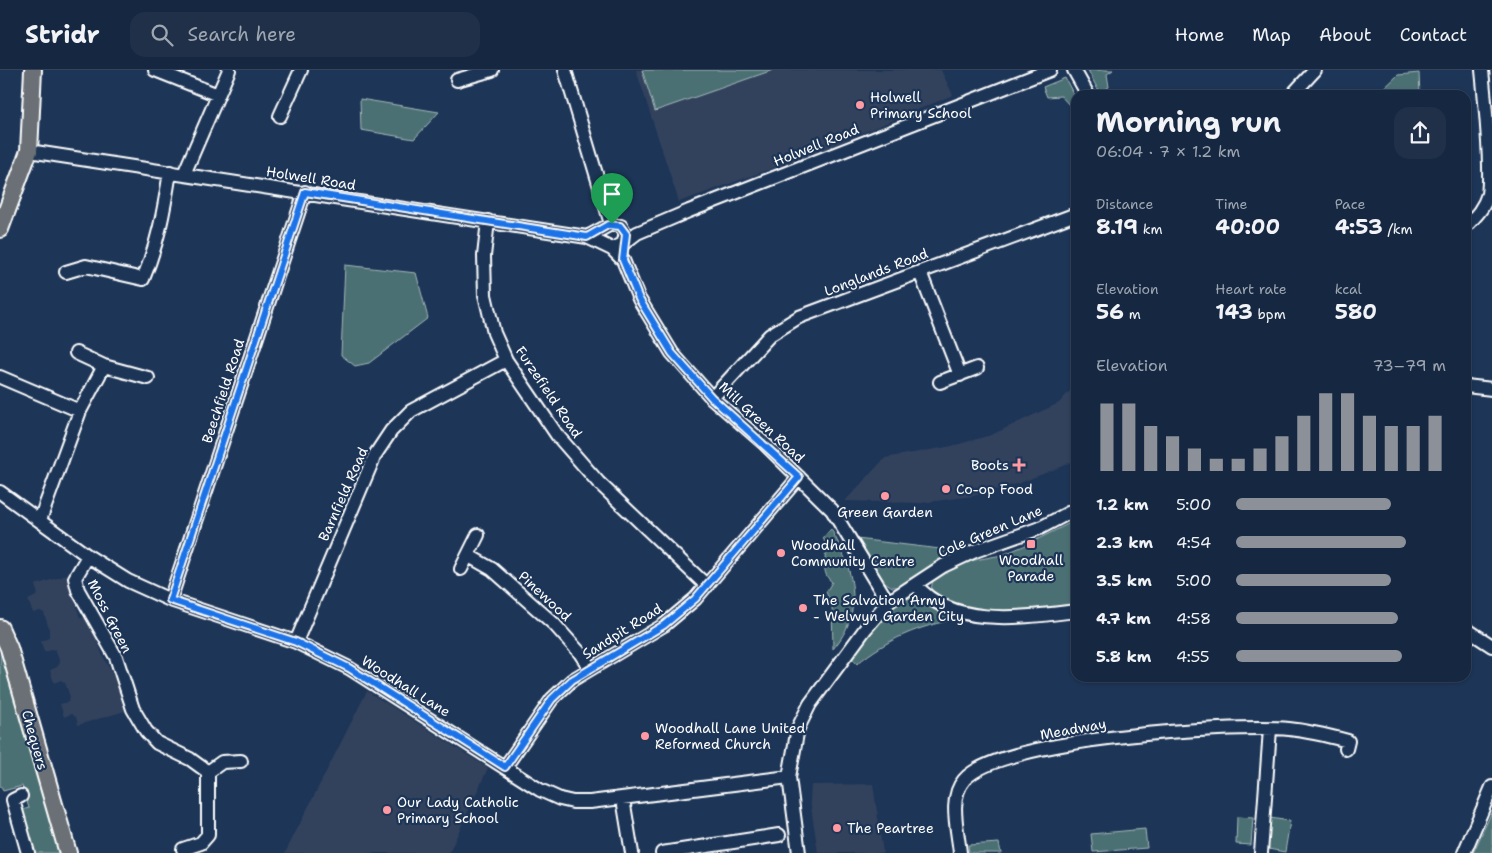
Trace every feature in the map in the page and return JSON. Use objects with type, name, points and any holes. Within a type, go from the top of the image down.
[{"type":"main road","points":[[0,229],[29,151],[33,70]]},
{"type":"main road","name":"Chequers","points":[[0,628],[9,648],[68,853]]},
{"type":"street","points":[[155,70],[218,95]]},
{"type":"street","points":[[184,174],[229,70]]},
{"type":"street","points":[[280,116],[300,70]]},
{"type":"street","points":[[456,80],[492,70]]},
{"type":"street","points":[[565,70],[608,226]]},
{"type":"street","name":"Holwell Road","points":[[29,151],[488,221],[587,237],[616,245],[637,233],[689,211],[1050,70]]},
{"type":"street","points":[[1074,70],[1085,90]]},
{"type":"street","points":[[1297,90],[1315,70]]},
{"type":"street","points":[[1471,221],[1481,210],[1488,194],[1491,176],[1482,70]]},
{"type":"street","points":[[66,272],[86,266],[143,279],[154,255],[163,220],[170,172]]},
{"type":"street","name":"Beechfield Road","points":[[170,600],[305,192]]},
{"type":"street","name":"Longlands Road","points":[[712,398],[770,335],[799,317],[1071,216]]},
{"type":"street","name":"Furzefield Road","points":[[488,221],[484,256],[485,295],[494,333],[506,360],[557,435],[598,482],[707,586]]},
{"type":"street","points":[[587,237],[608,226],[620,226],[625,230],[616,245]]},
{"type":"street","name":"Mill Green Road","points":[[608,226],[601,235],[616,245],[639,299],[672,353],[712,398],[822,499],[844,527],[888,602]]},
{"type":"street","points":[[920,272],[960,375]]},
{"type":"street","points":[[76,353],[104,366],[148,378]]},
{"type":"street","name":"Barnfield Road","points":[[296,642],[375,455],[391,431],[411,411],[506,360]]},
{"type":"street","points":[[40,520],[80,411],[104,366]]},
{"type":"street","points":[[940,382],[977,368]]},
{"type":"street","points":[[0,377],[80,411]]},
{"type":"street","points":[[1471,387],[1492,389]]},
{"type":"street","name":"Sandpit Road","points":[[505,767],[552,699],[572,680],[664,625],[695,599],[799,477]]},
{"type":"street","name":"Woodhall Lane","points":[[0,492],[88,556],[128,580],[170,600],[296,642],[349,668],[540,790],[560,799],[574,802],[623,799],[789,777]]},
{"type":"street","name":"Cole Green Lane","points":[[799,853],[789,777],[798,728],[810,704],[855,642],[888,602],[960,557],[1040,528],[1071,512]]},
{"type":"street","points":[[461,569],[470,556],[478,535]]},
{"type":"street","name":"Moss Green","points":[[88,556],[75,578],[78,590],[116,657],[133,709],[146,732],[156,743],[190,759],[208,772]]},
{"type":"street","name":"Pinewood","points":[[470,556],[492,569],[549,619],[590,668]]},
{"type":"street","points":[[916,585],[926,597],[940,605],[981,616],[1027,616],[1071,612]]},
{"type":"street","points":[[1471,632],[1492,646]]},
{"type":"street","points":[[1261,853],[1270,729]]},
{"type":"street","name":"Meadway","points":[[960,853],[956,804],[958,788],[968,774],[992,762],[1047,748],[1120,736],[1196,731],[1270,729],[1327,735],[1348,741],[1346,749]]},
{"type":"street","points":[[183,849],[201,843],[208,835],[208,772],[222,762],[241,761]]},
{"type":"street","points":[[1464,853],[1492,787]]},
{"type":"street","points":[[21,796],[12,800],[28,853]]},
{"type":"street","points":[[623,799],[632,853]]},
{"type":"street","points":[[662,853],[779,835]]},
{"type":"shaded area","points":[[636,70],[941,70],[953,95],[812,154],[679,202]]},
{"type":"shaded area","points":[[1071,390],[1071,462],[1063,466],[1020,483],[973,496],[921,503],[845,501],[885,458],[952,446],[991,435],[1059,403]]},
{"type":"shaded area","points":[[67,575],[80,618],[88,617],[103,656],[118,685],[125,711],[78,725],[76,717],[71,714],[64,717],[60,704],[68,702],[70,697],[65,683],[61,680],[54,683],[50,670],[57,667],[60,663],[55,649],[44,652],[41,641],[49,638],[49,629],[44,613],[40,611],[33,613],[28,600],[38,595],[35,585]]},
{"type":"shaded area","name":"Our Lady Catholic Primary School","points":[[367,691],[488,768],[449,853],[285,853]]},
{"type":"shaded area","points":[[873,784],[883,853],[818,853],[810,800],[811,785]]},
{"type":"green space","points":[[642,70],[773,70],[655,111]]},
{"type":"green space","points":[[1088,70],[1113,70],[1107,74],[1109,87],[1098,90]]},
{"type":"green space","points":[[1419,73],[1420,90],[1382,90],[1398,75]]},
{"type":"green space","points":[[1065,78],[1071,90],[1071,106],[1061,96],[1047,97],[1043,87]]},
{"type":"green space","points":[[360,99],[439,112],[414,139],[361,130]]},
{"type":"green space","points":[[345,265],[416,273],[428,318],[369,363],[355,366],[341,355]]},
{"type":"green space","points":[[1071,522],[1071,607],[1000,612],[978,611],[958,608],[943,603],[933,595],[931,589],[933,580],[964,562],[1002,555]]},
{"type":"green space","points":[[831,529],[845,559],[853,590],[850,620],[843,635],[833,649],[832,605],[826,592],[832,582],[825,572],[826,549],[823,538]]},
{"type":"green space","points":[[857,539],[957,551],[900,587],[892,587],[882,580]]},
{"type":"green space","points":[[913,597],[937,608],[957,614],[957,619],[930,625],[904,635],[880,647],[857,664],[851,657],[870,630],[894,607]]},
{"type":"green space","points":[[0,628],[68,853],[31,853],[22,810],[29,808],[22,786],[3,791],[0,785]]},
{"type":"green space","points":[[1492,810],[1492,853],[1473,853],[1490,816]]},
{"type":"green space","points":[[1237,817],[1253,818],[1251,845],[1236,844]]},
{"type":"green space","points":[[1270,818],[1290,821],[1285,852],[1268,849]]},
{"type":"green space","points":[[1145,829],[1147,848],[1093,852],[1091,834]]},
{"type":"green space","points":[[999,843],[1001,853],[969,853],[968,845]]},
{"type":"place","name":"Holwell Primary School","points":[[860,105]]},
{"type":"place","name":"Boots","points":[[1019,465]]},
{"type":"place","name":"Co-op Food","points":[[946,489]]},
{"type":"place","name":"Green Garden","points":[[885,496]]},
{"type":"place","name":"Woodhall Parade","points":[[1031,544]]},
{"type":"place","name":"Woodhall Community Centre","points":[[781,553]]},
{"type":"place","name":"The Salvation Army - Welwyn Garden City","points":[[803,608]]},
{"type":"place","name":"Woodhall Lane United Reformed Church","points":[[645,736]]},
{"type":"place","name":"Our Lady Catholic Primary School","points":[[387,810]]},
{"type":"place","name":"The Peartree","points":[[837,828]]},
{"type":"route","points":[[305,192],[587,237],[612,224],[616,224],[625,230],[626,238],[623,260],[639,299],[672,353],[712,398],[765,444],[799,477],[695,599],[664,625],[572,680],[552,699],[505,767],[349,668],[296,642],[170,600],[305,192]]}]
